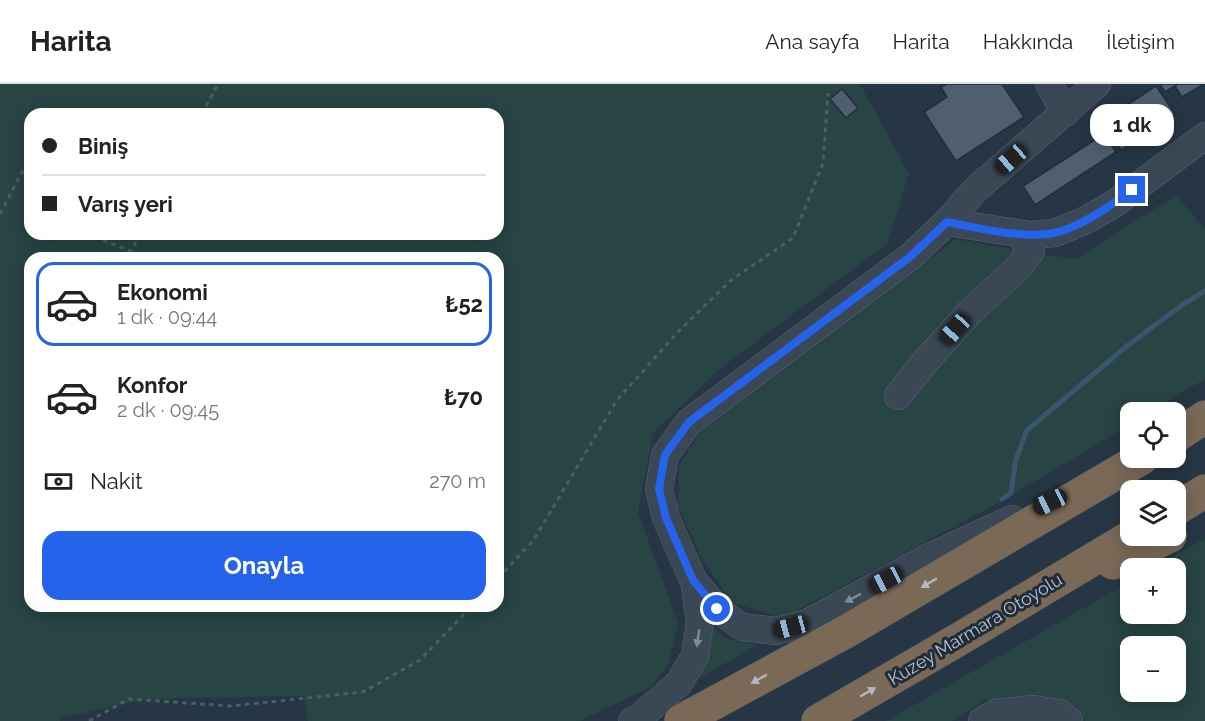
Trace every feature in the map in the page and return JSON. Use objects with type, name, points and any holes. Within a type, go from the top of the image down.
[{"type":"highway","points":[[1186,429],[1205,417]]},
{"type":"highway","points":[[681,721],[846,631],[1125,468]]},
{"type":"highway","points":[[1186,503],[1205,492]]},
{"type":"highway","points":[[1186,527],[1205,518]]},
{"type":"highway","name":"Kuzey Marmara Otoyolu","points":[[819,720],[1120,543]]},
{"type":"highway","points":[[961,638],[1150,546]]},
{"type":"lane","points":[[1049,84],[1065,113]]},
{"type":"lane","points":[[632,721],[639,718],[679,683],[695,656],[700,622],[693,580],[666,518],[659,489],[665,455],[689,422],[911,256],[947,222],[975,190],[1097,84]]},
{"type":"lane","points":[[947,222],[1030,235],[1055,233],[1086,220],[1114,204],[1205,136]]},
{"type":"lane","points":[[898,396],[924,363],[971,312],[1020,266],[1031,251],[1018,233]]},
{"type":"lane","points":[[693,580],[717,609],[742,627],[776,631],[807,623],[926,559],[1122,468]]},
{"type":"lane","points":[[982,721],[996,713],[1033,709],[1060,713],[1069,721]]},
{"type":"path","points":[[205,108],[218,84]]},
{"type":"path","points":[[504,572],[533,541],[617,400],[678,332],[730,281],[793,238],[823,164],[828,93]]},
{"type":"path","points":[[0,214],[24,172]]},
{"type":"path","points":[[102,240],[131,251],[137,240]]},
{"type":"path","points":[[89,721],[129,699],[231,706],[363,692],[420,660],[466,612]]},
{"type":"green space","points":[[0,84],[860,84],[909,174],[887,244],[722,367],[653,433],[638,512],[678,623],[669,663],[652,686],[580,721],[308,721],[304,696],[145,699],[62,718],[60,721],[0,721]]},
{"type":"green space","points":[[1176,195],[1205,229],[1205,379],[1166,402],[1120,402],[1120,431],[993,506],[783,618],[731,602],[700,555],[678,506],[679,465],[701,431],[956,239],[1077,259]]},
{"type":"green space","points":[[1205,538],[1205,721],[1086,721],[1067,711],[985,700],[952,721],[886,721],[1120,587],[1120,624],[1186,624],[1186,558],[1170,558]]},
{"type":"green space","points":[[703,616],[725,638],[757,645],[693,682]]},
{"type":"building","points":[[947,84],[1002,84],[1024,117],[956,161],[924,112],[947,97],[941,87]]},
{"type":"building","points":[[1160,84],[1178,84],[1165,92]]},
{"type":"building","points":[[1204,84],[1182,97],[1175,86]]},
{"type":"building","points":[[1156,86],[1175,114],[1121,150],[1102,122]]},
{"type":"building","points":[[842,89],[858,108],[846,118],[830,99]]},
{"type":"building","points":[[1104,134],[1116,152],[1035,205],[1023,186]]},
{"type":"waterway","points":[[1002,499],[1011,493],[1016,459],[1027,430],[1127,346],[1182,305],[1205,291]]},
{"type":"route","points":[[717,609],[693,580],[666,518],[659,489],[665,455],[689,422],[911,256],[947,222],[1030,235],[1055,233],[1086,220],[1114,204],[1132,190]]}]
